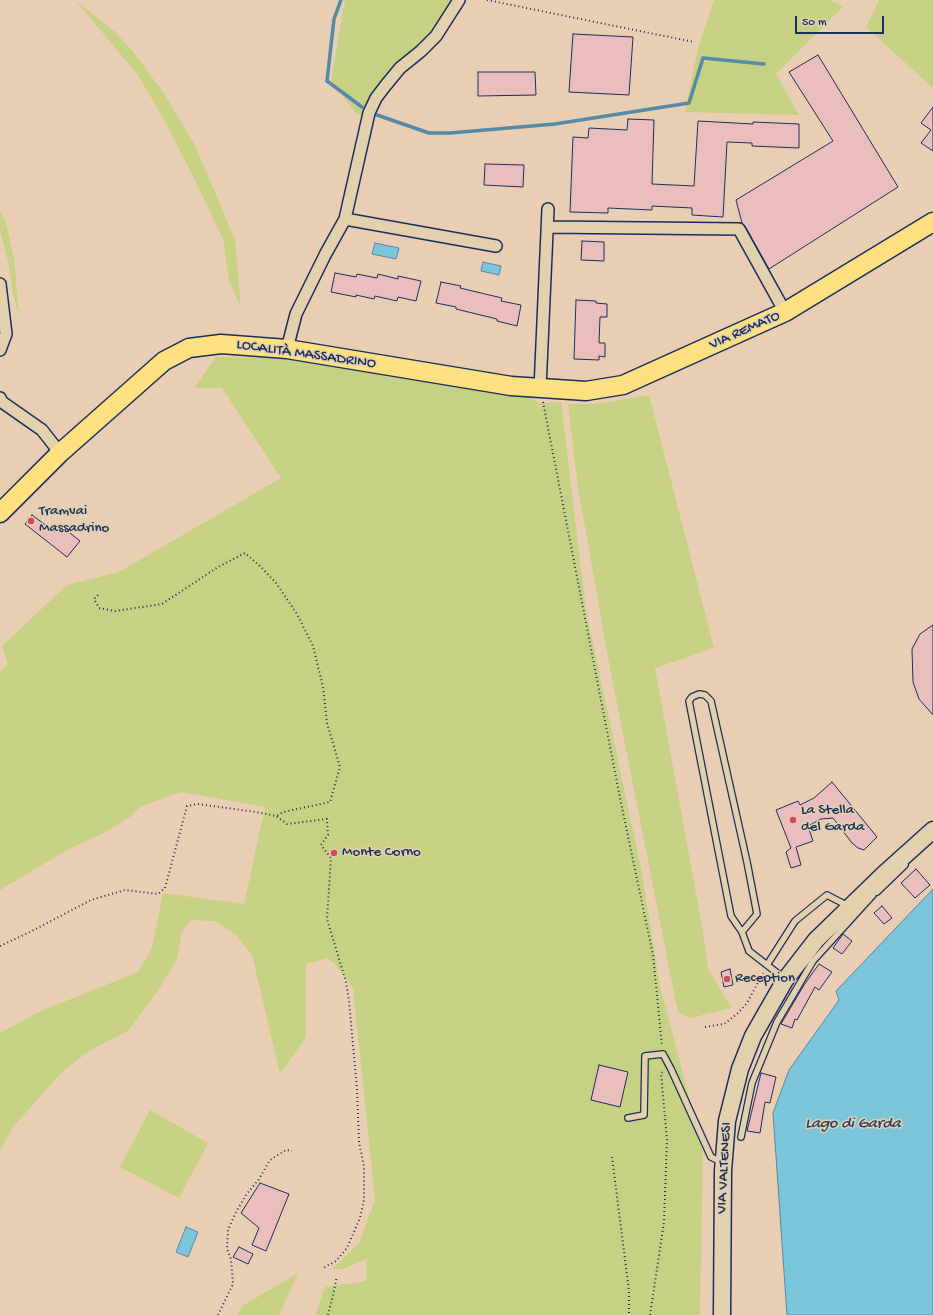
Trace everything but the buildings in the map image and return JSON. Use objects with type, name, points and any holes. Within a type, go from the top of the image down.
[{"type":"main road","name":"VIA REMATO","points":[[540,389],[586,391],[623,385],[785,312],[933,222]]},
{"type":"main road","name":"LOCALITÀ MASSADRINO","points":[[0,513],[59,451],[164,361],[189,348],[220,344],[287,349],[511,386],[540,389]]},
{"type":"street","points":[[287,349],[296,314],[307,289],[344,219],[369,113],[376,98],[400,68],[421,51],[436,36],[459,0]]},
{"type":"street","points":[[540,389],[548,209]]},
{"type":"street","points":[[344,219],[496,246]]},
{"type":"street","points":[[547,228],[739,229],[785,312]]},
{"type":"street","points":[[0,284],[6,334],[0,350]]},
{"type":"street","points":[[0,398],[2,402],[42,430],[59,451]]},
{"type":"street","name":"VIA VALTENESI","points":[[722,1315],[723,1163],[727,1121],[740,1069],[753,1036],[785,980],[816,940],[850,907],[871,892],[915,846],[933,830]]},
{"type":"lane","points":[[742,932],[757,914],[747,862],[711,701],[705,695],[698,694],[692,697],[689,701],[731,916],[742,932],[749,951],[785,980]]},
{"type":"lane","points":[[741,1137],[752,1083],[777,1022],[813,961],[871,892],[908,863]]},
{"type":"lane","points":[[767,965],[795,921],[826,895],[850,907]]},
{"type":"lane","points":[[628,1118],[644,1115],[645,1056],[663,1054],[711,1157],[723,1163]]},
{"type":"path","points":[[487,0],[694,42]]},
{"type":"path","points":[[540,389],[620,798],[653,955],[663,1054]]},
{"type":"path","points":[[98,596],[94,600],[99,608],[115,611],[162,604],[218,566],[245,553],[261,567],[276,584],[297,614],[313,646],[323,687],[327,723],[340,767],[330,802],[283,812],[276,816]]},
{"type":"path","points":[[0,946],[91,900],[126,890],[158,894],[165,888],[187,806],[198,804],[276,816],[287,824],[327,819],[328,835],[321,845],[331,858],[327,919],[346,982],[352,1032],[359,1142],[364,1167],[364,1200],[360,1218],[347,1248],[336,1261],[324,1268]]},
{"type":"path","points":[[705,1026],[724,1024],[737,1014],[747,1002],[767,965]]},
{"type":"path","points":[[650,1315],[664,1222],[667,1140],[661,1073],[671,1069]]},
{"type":"path","points":[[218,1315],[233,1284],[231,1259],[226,1249],[228,1230],[236,1212],[270,1160],[286,1150],[292,1150]]},
{"type":"path","points":[[612,1158],[629,1291],[629,1315]]},
{"type":"path","points":[[328,1315],[337,1276]]},
{"type":"green space","points":[[75,0],[115,32],[131,49],[163,92],[195,145],[235,240],[241,308],[229,280],[223,239],[162,116],[138,75]]},
{"type":"green space","points":[[345,0],[454,0],[447,16],[366,118],[355,112],[331,81]]},
{"type":"green space","points":[[714,0],[830,0],[843,7],[776,74],[799,115],[685,112],[698,48]]},
{"type":"green space","points":[[879,0],[933,0],[933,88],[866,27]]},
{"type":"green space","points":[[0,210],[6,223],[14,258],[19,315],[13,294],[9,265],[0,231]]},
{"type":"green space","points":[[285,354],[531,397],[539,403],[561,402],[586,610],[641,868],[660,986],[703,1151],[700,1315],[315,1315],[325,1287],[366,1281],[367,1259],[343,1269],[332,1269],[359,1243],[375,1200],[353,988],[335,964],[327,958],[306,964],[306,1037],[280,1074],[252,955],[235,934],[215,921],[191,920],[182,932],[177,959],[159,989],[129,1030],[89,1051],[62,1072],[13,1127],[0,1150],[0,1033],[41,1011],[138,972],[152,948],[163,893],[244,904],[265,807],[181,792],[141,806],[130,817],[106,832],[69,849],[0,890],[0,672],[8,665],[2,646],[67,585],[119,572],[281,478],[222,388],[194,388],[216,357],[268,358]]},
{"type":"green space","points":[[649,395],[714,648],[655,668],[703,932],[708,969],[732,1008],[690,1018],[679,1013],[676,1003],[609,663],[578,487],[568,404],[595,404]]},
{"type":"green space","points":[[150,1110],[208,1143],[179,1198],[120,1167]]},
{"type":"green space","points":[[298,1273],[279,1315],[237,1315],[242,1306]]},
{"type":"water","points":[[375,243],[399,248],[396,259],[372,254]]},
{"type":"water","points":[[483,262],[501,266],[499,275],[481,271]]},
{"type":"water","name":"Lago di Garda","points":[[933,889],[933,1315],[787,1315],[773,1113],[789,1070],[839,1000],[836,991]]},
{"type":"water","points":[[186,1227],[198,1232],[188,1257],[176,1252]]},
{"type":"waterway","points":[[341,0],[334,19],[327,81],[362,107]]},
{"type":"waterway","points":[[377,115],[429,133],[450,133],[555,124],[689,103],[703,58],[764,64]]},
{"type":"place","name":"Tramvai Massadrino","points":[[31,521]]},
{"type":"place","name":"La Stella del Garda","points":[[793,820]]},
{"type":"place","name":"Monte Corno","points":[[334,853]]},
{"type":"place","name":"Reception","points":[[727,979]]}]
